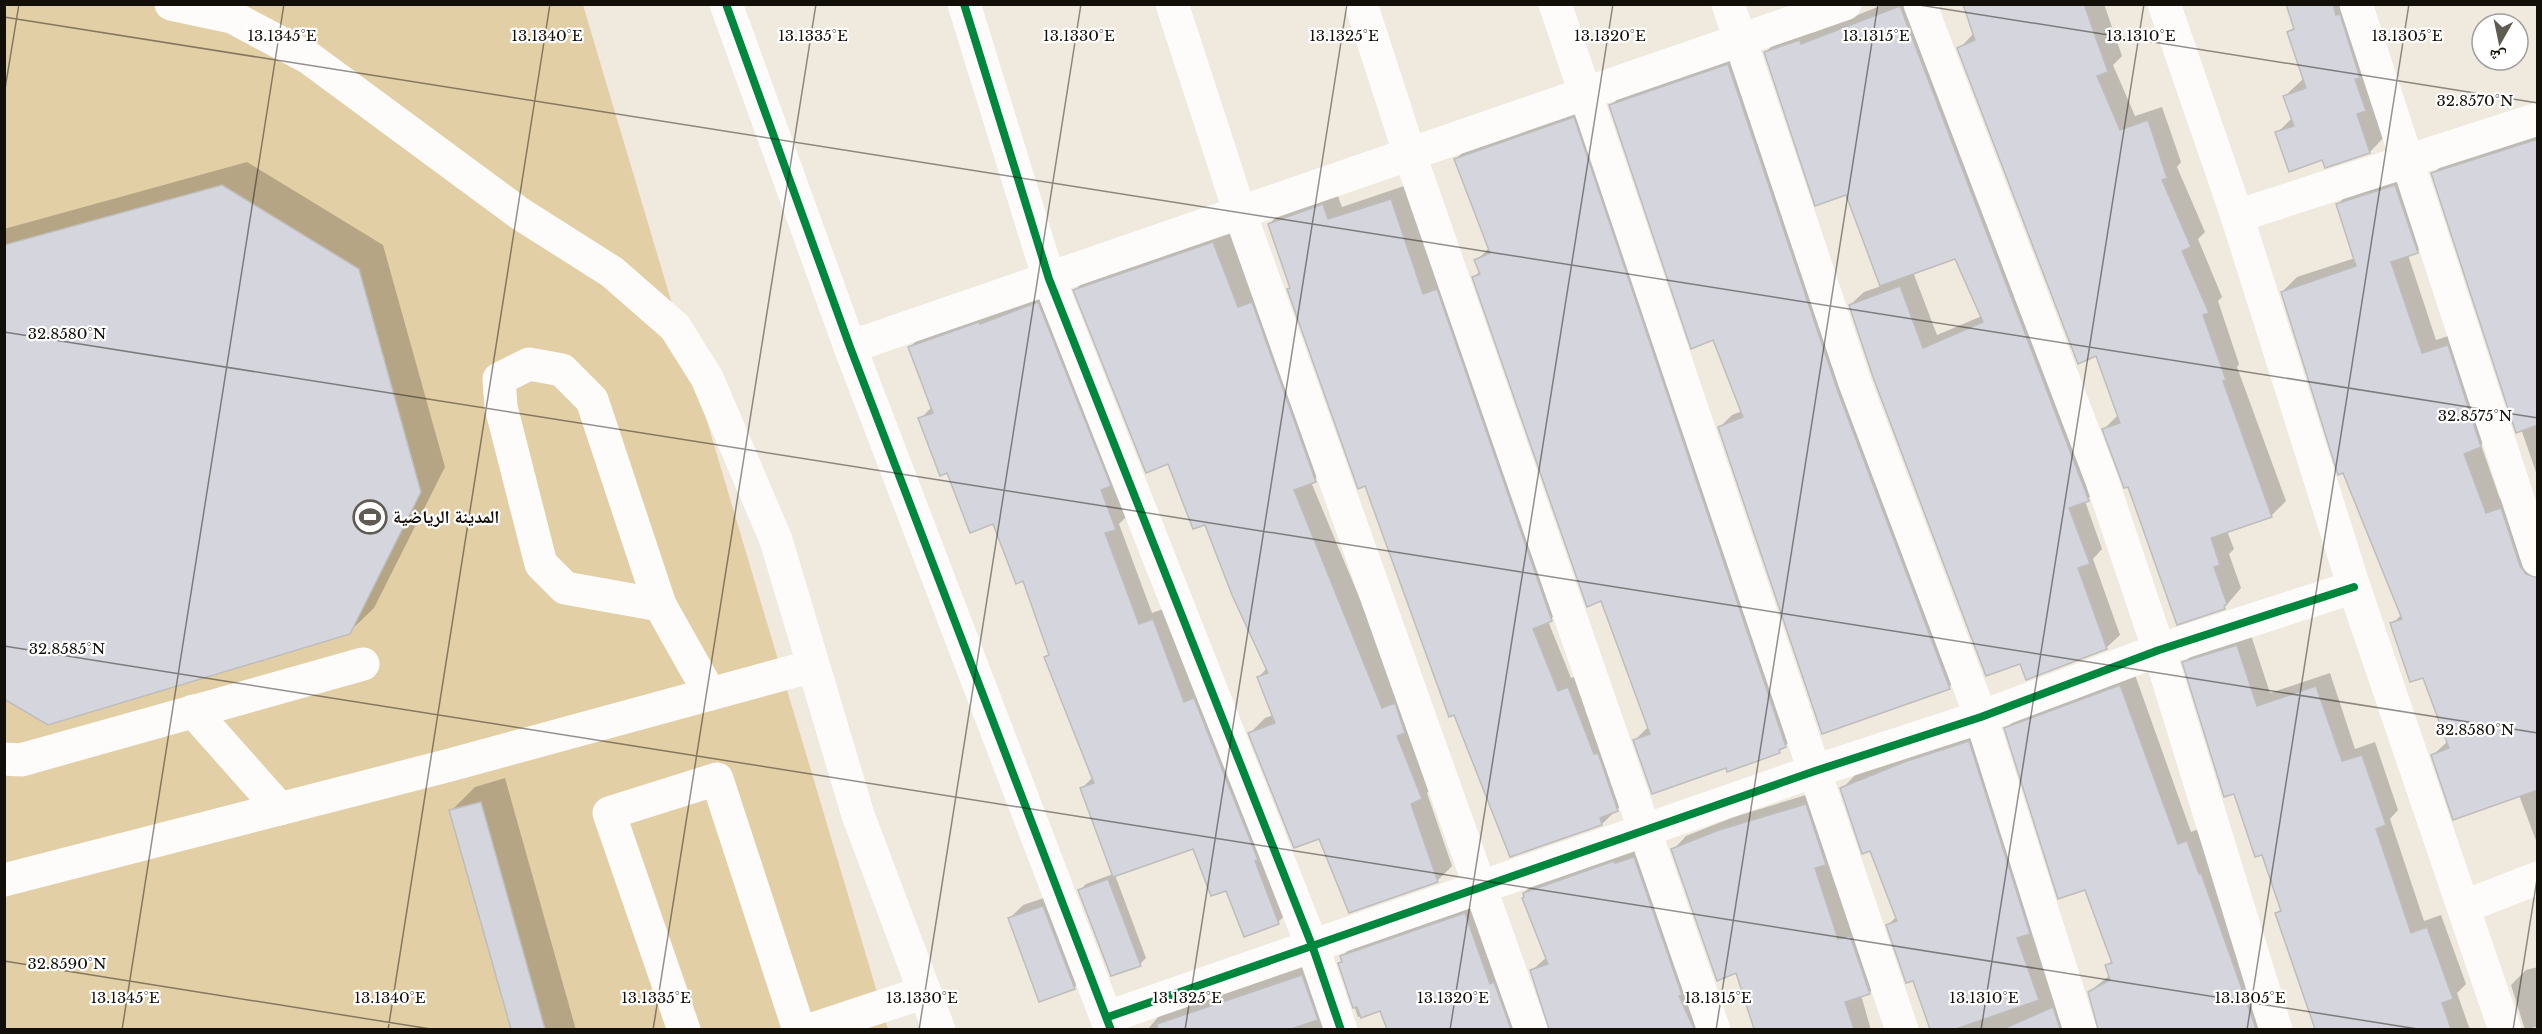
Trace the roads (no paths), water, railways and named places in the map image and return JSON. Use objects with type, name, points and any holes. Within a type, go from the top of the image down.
[{"type":"street","points":[[171,4],[232,17],[309,58],[519,213],[612,272],[675,327],[707,378],[776,540],[858,815],[939,1029]]},
{"type":"street","points":[[726,4],[850,347],[1109,1023],[1644,831],[1815,771],[1981,717],[2159,650],[2354,587]]},
{"type":"street","points":[[964,4],[1049,279],[1313,948],[1341,1029]]},
{"type":"street","points":[[1172,4],[1239,213],[1531,1029]]},
{"type":"street","points":[[1361,4],[1410,155],[1714,1029]]},
{"type":"street","points":[[1555,4],[1902,1029]]},
{"type":"street","points":[[1728,4],[1855,383],[1981,717],[2080,1029]]},
{"type":"street","points":[[850,347],[1585,96],[1845,4]]},
{"type":"street","points":[[1920,4],[2101,478],[2159,650],[2276,1029]]},
{"type":"street","points":[[2164,4],[2237,216],[2354,587],[2505,1029]]},
{"type":"street","points":[[2356,4],[2538,560]]},
{"type":"street","points":[[2237,216],[2406,159],[2538,119]]},
{"type":"street","points":[[660,605],[565,588],[541,564],[501,407],[499,378],[529,364],[562,370],[592,399],[660,605],[710,694]]},
{"type":"street","points":[[4,759],[21,760],[363,664]]},
{"type":"street","points":[[4,880],[280,809],[813,666]]},
{"type":"street","points":[[193,711],[280,809]]},
{"type":"street","points":[[684,1029],[609,813],[717,779],[799,1029]]},
{"type":"street","points":[[2463,907],[2538,878]]},
{"type":"street","points":[[810,1029],[925,992]]},
{"type":"place","name":"المدينة الرياضية","points":[[370,517]]}]
